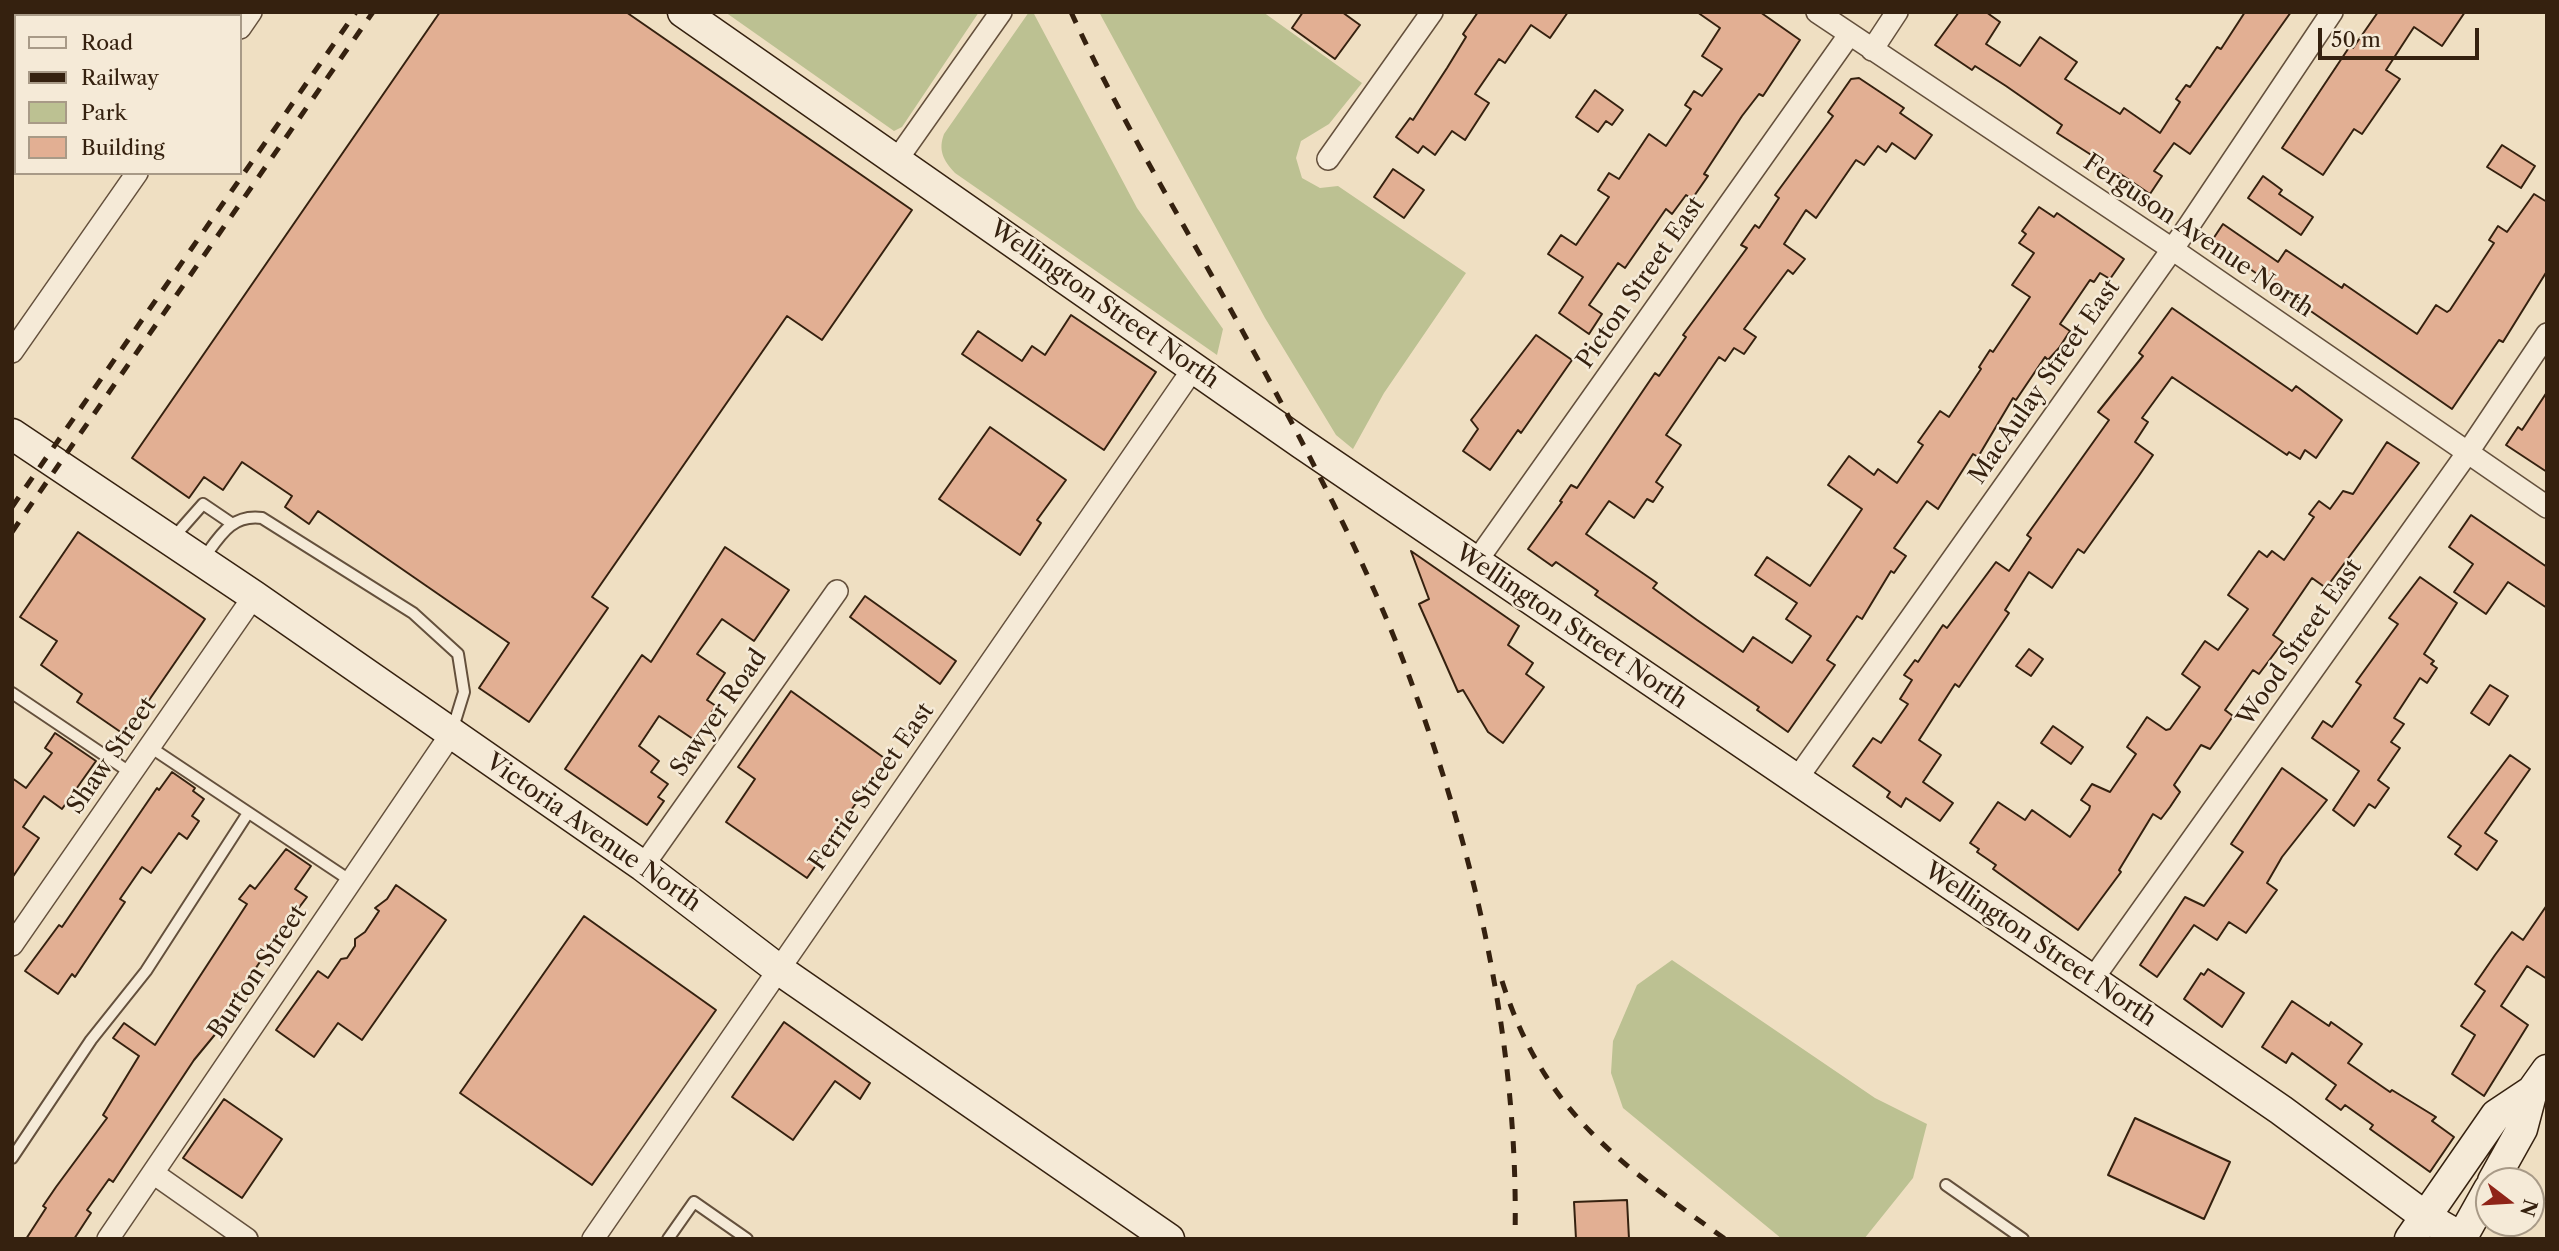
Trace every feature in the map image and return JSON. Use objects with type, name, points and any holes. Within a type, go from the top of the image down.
[{"type":"main road","name":"Wellington Street North","points":[[683,12],[1476,562],[2281,1110],[2418,1228],[2462,1238]]},
{"type":"main road","name":"Victoria Avenue North","points":[[12,434],[254,596],[643,866],[778,969],[1169,1239]]},
{"type":"main road","points":[[2418,1228],[2496,1115],[2539,1080]]},
{"type":"main road","points":[[2501,1167],[2522,1129],[2539,1080]]},
{"type":"main road","points":[[2462,1238],[2475,1214]]},
{"type":"street","points":[[896,161],[1001,12]]},
{"type":"street","points":[[1328,159],[1432,12]]},
{"type":"street","name":"Ferguson Avenue North","points":[[1817,12],[2172,249],[2547,507]]},
{"type":"street","points":[[1872,50],[1897,12]]},
{"type":"street","name":"MacAulay Street East","points":[[1796,780],[2172,249],[2332,12]]},
{"type":"street","name":"Picton Street East","points":[[1476,562],[1849,35]]},
{"type":"street","points":[[12,352],[136,175]]},
{"type":"street","name":"Wood Street East","points":[[2092,980],[2468,452],[2547,334]]},
{"type":"street","name":"Ferrie Street East","points":[[593,1239],[1195,366]]},
{"type":"street","name":"Sawyer Road","points":[[643,866],[837,591]]},
{"type":"street","name":"Shaw Street","points":[[12,945],[254,596]]},
{"type":"street","name":"Burton Street","points":[[108,1239],[451,734]]},
{"type":"street","points":[[153,1173],[247,1239]]},
{"type":"lane","points":[[172,540],[203,504],[230,523]]},
{"type":"lane","points":[[202,561],[230,523],[247,516],[262,517],[412,613],[458,654],[464,692],[451,734]]},
{"type":"lane","points":[[12,694],[131,773]]},
{"type":"lane","points":[[150,747],[352,881]]},
{"type":"lane","points":[[12,1158],[92,1040],[146,971],[248,813]]},
{"type":"lane","points":[[1946,1185],[2023,1239]]},
{"type":"lane","points":[[668,1239],[694,1202],[747,1239]]},
{"type":"green space","points":[[725,12],[979,12],[902,127],[894,131]]},
{"type":"green space","points":[[1029,12],[1033,12],[1137,208],[1223,329],[1217,355],[955,173],[947,164],[942,150],[944,134]]},
{"type":"green space","points":[[1099,12],[1263,12],[1362,83],[1329,124],[1301,141],[1296,158],[1302,178],[1320,188],[1338,186],[1466,273],[1384,393],[1353,449],[1336,435],[1265,318]]},
{"type":"green space","points":[[1672,960],[1875,1098],[1927,1124],[1913,1178],[1864,1239],[1782,1239],[1623,1108],[1611,1073],[1613,1041],[1637,985]]},
{"type":"building","points":[[440,12],[626,12],[912,210],[822,340],[787,316],[592,597],[608,608],[529,722],[479,688],[509,643],[318,511],[309,524],[285,507],[292,496],[242,462],[223,490],[204,477],[189,498],[132,458]]},
{"type":"building","points":[[1303,12],[1342,12],[1360,25],[1335,59],[1292,28]]},
{"type":"building","points":[[1478,12],[1568,12],[1550,38],[1531,25],[1505,63],[1499,59],[1475,94],[1489,103],[1465,140],[1452,131],[1435,155],[1423,146],[1418,153],[1396,137],[1410,118],[1413,120],[1466,37],[1463,34]]},
{"type":"building","points":[[1697,12],[1760,12],[1800,40],[1763,96],[1759,94],[1742,116],[1704,174],[1708,176],[1692,199],[1686,195],[1672,214],[1666,209],[1625,268],[1618,263],[1589,305],[1602,314],[1589,334],[1559,313],[1583,277],[1548,254],[1561,235],[1576,245],[1609,197],[1598,190],[1609,173],[1619,179],[1649,134],[1666,146],[1691,109],[1685,105],[1694,91],[1702,96],[1722,69],[1702,56],[1720,28]]},
{"type":"building","points":[[1959,12],[1986,12],[2000,22],[1986,44],[2020,66],[2040,37],[2077,62],[2065,79],[2120,114],[2124,108],[2160,133],[2180,102],[2176,99],[2186,85],[2190,87],[2217,47],[2221,49],[2245,12],[2291,12],[2190,154],[2174,143],[2154,171],[2162,176],[2150,194],[2119,173],[2116,178],[2093,162],[2096,158],[2057,133],[2062,125],[2006,86],[1975,66],[1972,70],[1935,45]]},
{"type":"building","points":[[2378,12],[2465,12],[2442,46],[2414,27],[2386,70],[2400,79],[2362,134],[2354,129],[2323,175],[2282,148],[2350,46],[2353,48]]},
{"type":"building","points":[[1859,78],[1904,108],[1900,113],[1932,135],[1915,159],[1892,143],[1886,152],[1878,146],[1864,165],[1856,160],[1816,218],[1806,210],[1784,244],[1805,259],[1793,274],[1788,270],[1744,329],[1756,337],[1744,354],[1734,348],[1725,361],[1719,357],[1666,435],[1681,445],[1656,482],[1663,487],[1653,502],[1647,499],[1634,518],[1609,501],[1586,534],[1657,583],[1653,588],[1743,652],[1753,637],[1792,663],[1811,636],[1786,619],[1797,603],[1755,575],[1767,557],[1810,586],[1862,509],[1828,485],[1849,456],[1874,475],[1878,469],[1897,483],[1923,445],[1918,442],[1940,411],[1949,417],[1981,369],[1979,367],[1990,350],[1993,352],[2030,297],[2012,285],[2034,253],[2019,243],[2026,234],[2022,231],[2039,207],[2054,217],[2057,213],[2124,259],[2110,279],[2100,273],[2094,282],[2090,280],[2060,324],[2070,331],[2059,348],[2048,360],[2045,357],[2016,400],[2013,398],[1978,457],[1973,454],[1938,509],[1927,501],[1894,548],[1906,556],[1894,573],[1891,571],[1862,619],[1857,616],[1827,660],[1835,665],[1788,732],[1757,710],[1759,707],[1595,595],[1598,591],[1556,562],[1552,566],[1528,549],[1571,485],[1577,488],[1655,373],[1659,376],[1686,337],[1683,335],[1747,248],[1741,245],[1755,225],[1759,228],[1779,198],[1775,195],[1833,116],[1828,112],[1851,79]]},
{"type":"building","points":[[1595,90],[1623,110],[1612,125],[1606,121],[1598,132],[1576,117]]},
{"type":"building","points":[[2502,145],[2535,166],[2521,188],[2487,167]]},
{"type":"building","points":[[1393,169],[1424,190],[1404,218],[1374,197]]},
{"type":"building","points":[[2263,176],[2282,190],[2279,194],[2313,217],[2301,235],[2248,198]]},
{"type":"building","points":[[2534,194],[2547,202],[2547,271],[2503,342],[2499,340],[2452,409],[2211,242],[2223,224],[2278,262],[2286,250],[2342,288],[2344,284],[2417,334],[2436,305],[2447,312],[2450,310],[2494,243],[2489,240],[2498,226],[2507,232]]},
{"type":"building","points":[[2172,308],[2292,391],[2296,386],[2342,420],[2316,458],[2305,450],[2300,459],[2289,452],[2287,455],[2172,377],[2142,418],[2148,422],[2135,442],[2153,455],[2138,477],[2084,553],[2078,549],[2052,588],[2029,572],[2005,610],[2009,613],[1959,687],[1955,684],[1919,740],[1941,755],[1923,782],[1953,803],[1940,821],[1906,798],[1901,807],[1887,797],[1890,792],[1853,766],[1873,738],[1881,743],[1908,704],[1900,699],[1912,680],[1904,675],[1915,660],[1918,662],[1943,625],[1947,628],[1996,562],[2009,571],[2031,538],[2027,535],[2109,420],[2098,412],[2143,356],[2139,353]]},
{"type":"building","points":[[1071,315],[1156,372],[1104,450],[962,354],[978,331],[1022,361],[1032,346],[1045,355]]},
{"type":"building","points":[[1536,335],[1572,360],[1521,433],[1518,430],[1490,470],[1463,451],[1478,429],[1471,420]]},
{"type":"building","points":[[2547,392],[2547,472],[2506,445],[2518,427],[2522,430]]},
{"type":"building","points":[[990,427],[1066,480],[1037,520],[1041,523],[1020,555],[939,499]]},
{"type":"building","points":[[2387,442],[2419,463],[2326,588],[2312,578],[2273,635],[2283,642],[2259,674],[2253,670],[2225,710],[2233,716],[2210,749],[2201,745],[2174,785],[2180,792],[2161,819],[2153,814],[2119,870],[2121,872],[2078,930],[1993,869],[1996,865],[1977,852],[1979,849],[1970,843],[1998,802],[2025,820],[2032,810],[2070,837],[2089,810],[2090,806],[2081,800],[2092,784],[2110,792],[2136,754],[2127,747],[2147,717],[2166,730],[2170,729],[2200,687],[2182,674],[2205,641],[2218,650],[2248,609],[2228,595],[2259,551],[2267,557],[2272,551],[2284,560],[2314,517],[2309,514],[2319,501],[2330,509],[2343,491],[2353,494]]},
{"type":"building","points":[[2471,515],[2547,567],[2547,608],[2508,582],[2486,614],[2454,592],[2473,564],[2449,547]]},
{"type":"building","points":[[78,532],[205,619],[125,735],[77,702],[82,694],[41,665],[57,641],[20,617]]},
{"type":"building","points":[[725,547],[789,590],[754,641],[722,619],[697,654],[725,673],[707,700],[716,706],[693,739],[659,716],[639,746],[659,761],[651,772],[668,784],[658,797],[664,801],[647,825],[565,769],[642,655],[651,662]]},
{"type":"building","points":[[1411,551],[1519,626],[1508,645],[1533,663],[1526,674],[1544,687],[1503,743],[1488,732],[1463,690],[1458,692],[1419,604],[1429,599]]},
{"type":"building","points":[[2420,577],[2457,603],[2424,654],[2434,661],[2431,664],[2437,668],[2427,683],[2420,678],[2394,718],[2404,724],[2391,742],[2400,748],[2378,780],[2389,788],[2375,808],[2369,804],[2354,826],[2333,810],[2359,771],[2312,738],[2323,721],[2332,727],[2361,685],[2356,682],[2398,624],[2389,618]]},
{"type":"building","points":[[865,596],[956,661],[940,684],[850,617]]},
{"type":"building","points":[[2029,649],[2043,659],[2031,676],[2016,666]]},
{"type":"building","points":[[2490,685],[2508,696],[2489,725],[2471,713]]},
{"type":"building","points":[[791,691],[887,760],[826,845],[829,847],[807,878],[726,822],[755,779],[738,767]]},
{"type":"building","points":[[2053,726],[2083,747],[2071,764],[2041,743]]},
{"type":"building","points":[[55,733],[96,761],[62,809],[44,796],[23,827],[39,838],[12,878],[12,778],[26,788],[52,753],[45,748]]},
{"type":"building","points":[[2510,755],[2530,769],[2485,833],[2497,841],[2477,870],[2455,854],[2461,846],[2448,837]]},
{"type":"building","points":[[2282,768],[2327,800],[2282,857],[2267,883],[2277,890],[2246,933],[2229,922],[2217,940],[2194,925],[2157,977],[2140,965],[2185,897],[2204,906],[2243,852],[2231,844]]},
{"type":"building","points":[[172,772],[195,788],[193,791],[204,799],[192,816],[199,821],[187,839],[179,833],[151,873],[142,867],[120,899],[125,902],[75,977],[72,974],[58,994],[25,971],[59,925],[62,927],[157,788],[159,790]]},
{"type":"building","points":[[286,849],[311,866],[295,889],[307,897],[273,942],[219,1024],[222,1026],[194,1060],[113,1182],[109,1179],[87,1210],[91,1213],[74,1239],[26,1239],[46,1208],[43,1206],[107,1118],[103,1115],[139,1056],[113,1038],[124,1023],[155,1045],[247,904],[239,899],[250,885],[255,889]]},
{"type":"building","points":[[396,885],[446,920],[362,1040],[338,1023],[314,1057],[276,1030],[318,971],[328,978],[341,959],[347,958],[355,946],[355,939],[365,932],[379,911],[375,908],[387,899]]},
{"type":"building","points":[[2547,905],[2547,979],[2527,966],[2501,1006],[2528,1025],[2484,1096],[2452,1074],[2475,1035],[2461,1026],[2485,991],[2475,984],[2495,955],[2512,932],[2523,940]]},
{"type":"building","points":[[584,916],[716,1010],[592,1185],[460,1093]]},
{"type":"building","points":[[2208,969],[2244,993],[2222,1027],[2184,999],[2201,973],[2204,975]]},
{"type":"building","points":[[2292,1001],[2329,1026],[2331,1022],[2362,1044],[2348,1063],[2390,1092],[2392,1090],[2436,1117],[2432,1121],[2454,1137],[2430,1172],[2370,1129],[2373,1125],[2345,1105],[2341,1110],[2326,1099],[2336,1085],[2292,1053],[2286,1063],[2262,1047]]},
{"type":"building","points":[[784,1022],[870,1083],[860,1099],[835,1081],[793,1140],[732,1097]]},
{"type":"building","points":[[224,1099],[282,1139],[242,1198],[183,1158]]},
{"type":"building","points":[[2135,1118],[2230,1162],[2204,1219],[2108,1175]]},
{"type":"building","points":[[1627,1200],[1629,1239],[1576,1239],[1574,1202]]},
{"type":"railway","points":[[12,507],[356,12]]},
{"type":"railway","points":[[12,532],[373,12]]},
{"type":"railway","points":[[1071,12],[1133,134],[1313,463],[1357,552],[1413,687],[1457,821],[1490,959],[1510,1098],[1515,1239]]},
{"type":"railway","points":[[1502,981],[1519,1027],[1540,1066],[1563,1100],[1618,1158],[1725,1239]]}]
